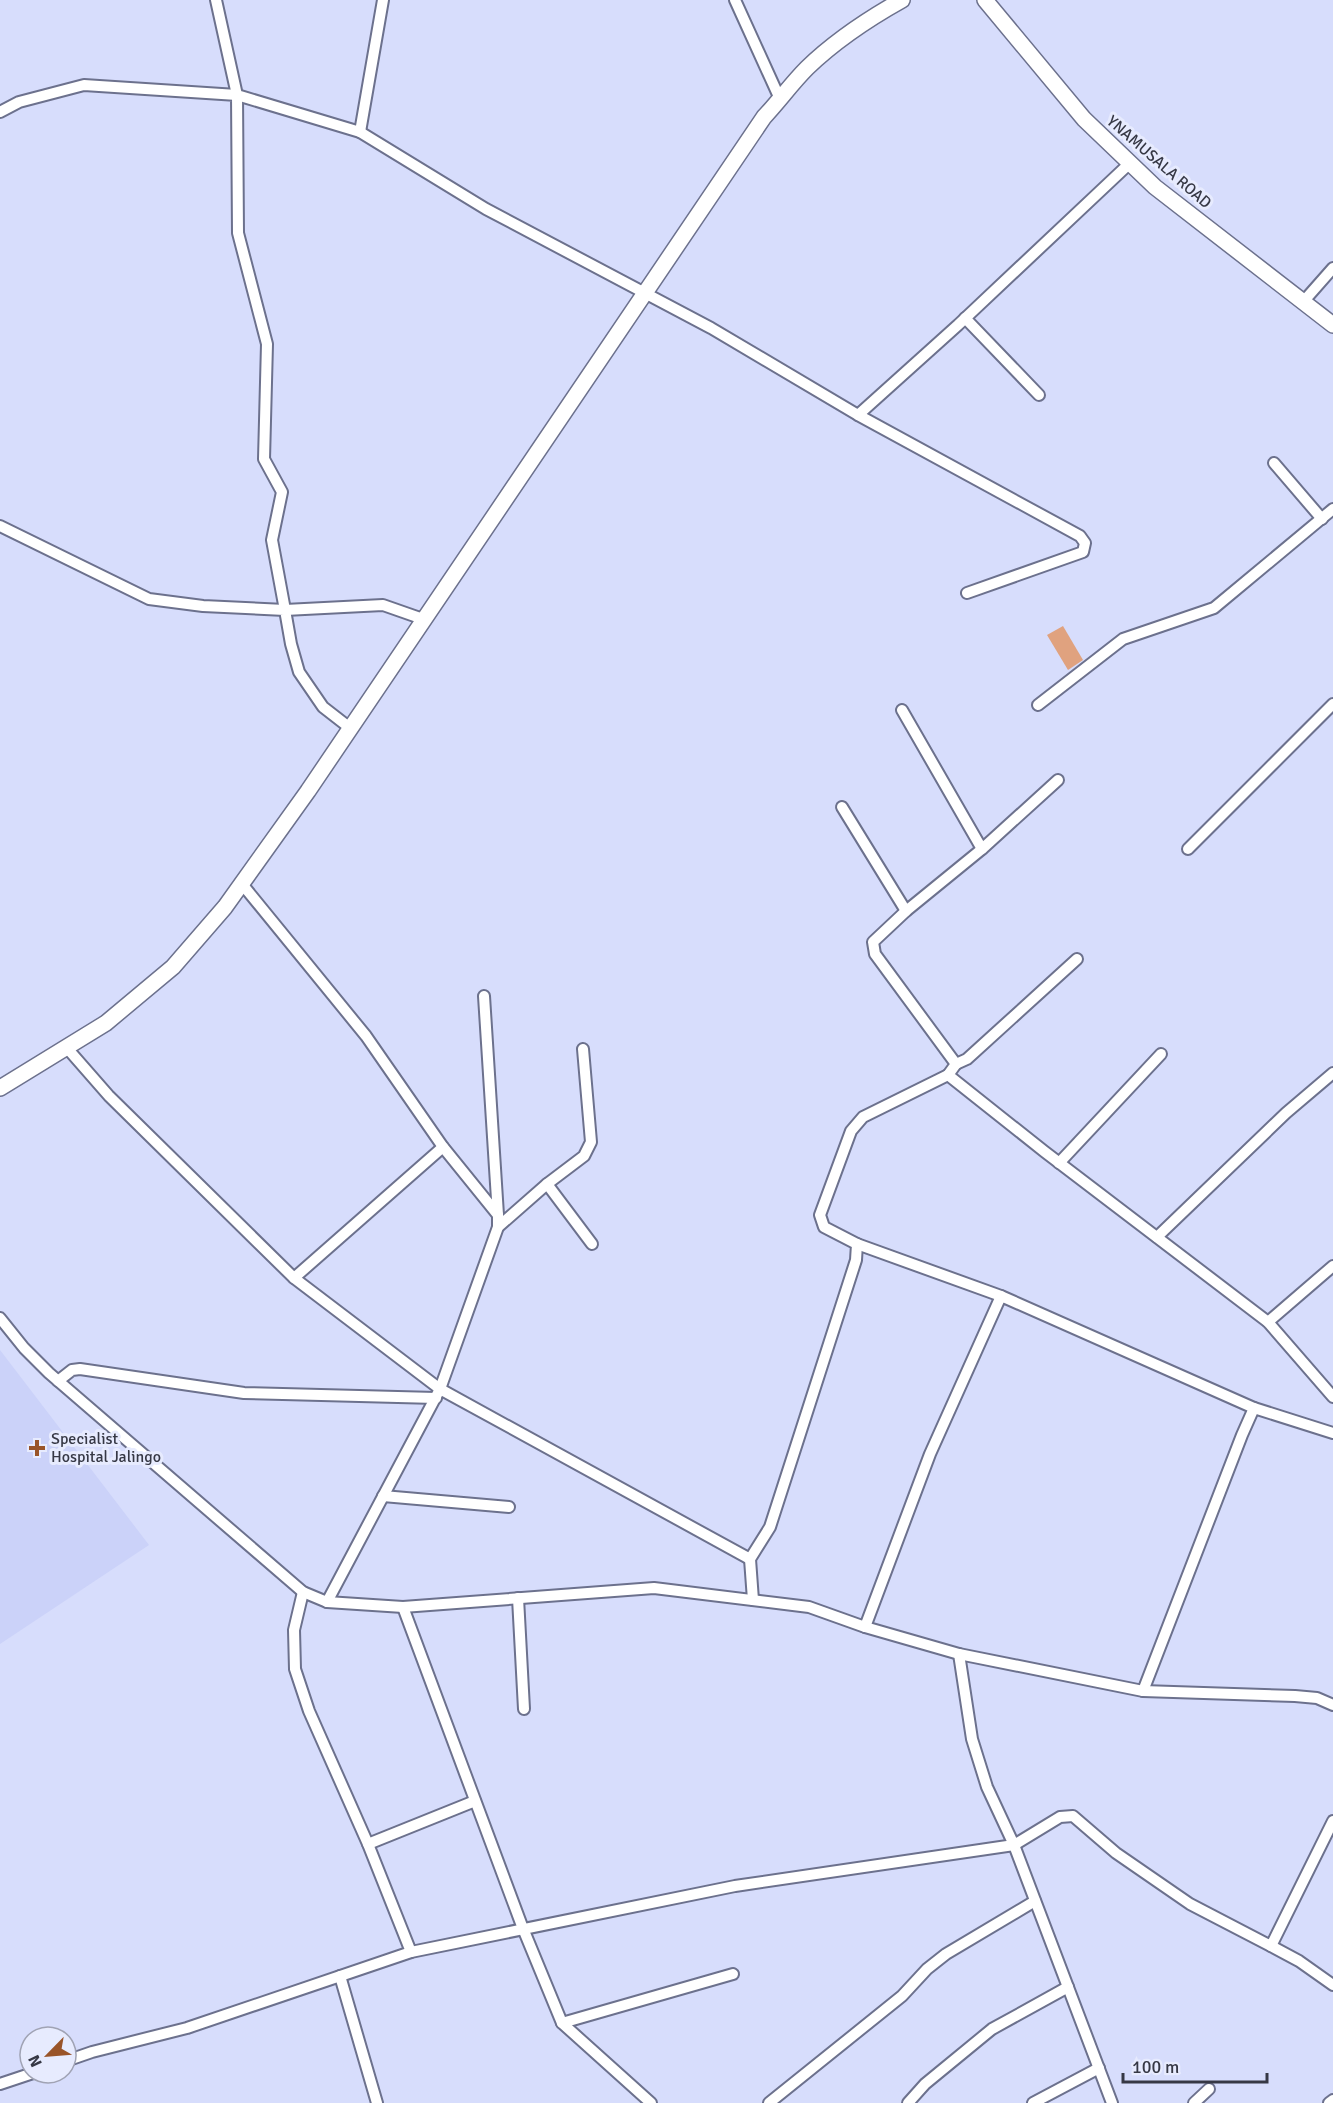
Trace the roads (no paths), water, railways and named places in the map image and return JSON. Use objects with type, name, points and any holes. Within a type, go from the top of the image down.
[{"type":"main road","points":[[0,1088],[106,1023],[173,967],[211,924],[242,884],[350,728],[765,117],[806,69],[834,44],[870,18],[902,0]]},
{"type":"main road","name":"YNAMUSALA ROAD","points":[[986,0],[1084,119],[1130,164],[1155,187],[1333,325]]},
{"type":"street","points":[[216,0],[237,95],[238,233],[267,344],[264,459],[282,492],[272,540],[291,645],[299,672],[323,707],[350,728]]},
{"type":"street","points":[[360,132],[383,0]]},
{"type":"street","points":[[735,0],[780,99]]},
{"type":"street","points":[[0,112],[19,102],[84,85],[237,95],[360,132],[486,209],[711,328],[858,415],[1080,536],[1085,543],[1083,552],[967,593]]},
{"type":"street","points":[[858,415],[1130,164]]},
{"type":"street","points":[[1303,302],[1333,268]]},
{"type":"street","points":[[965,318],[1039,395]]},
{"type":"street","points":[[1274,463],[1322,519]]},
{"type":"street","points":[[1038,705],[1123,639],[1214,608],[1333,509]]},
{"type":"street","points":[[0,526],[148,599],[203,606],[285,610],[382,605],[423,620]]},
{"type":"street","points":[[1330,707],[1333,721]]},
{"type":"street","points":[[1188,849],[1330,707]]},
{"type":"street","points":[[902,710],[982,849]]},
{"type":"street","points":[[956,1064],[875,954],[873,942],[906,910],[982,849],[1058,780]]},
{"type":"street","points":[[842,807],[906,910]]},
{"type":"street","points":[[242,884],[366,1036],[443,1147],[498,1215]]},
{"type":"street","points":[[1077,959],[967,1059],[956,1064],[948,1075],[863,1117],[851,1131],[820,1215],[825,1227],[857,1244],[1001,1296],[1254,1408],[1333,1433]]},
{"type":"street","points":[[327,1602],[438,1394],[498,1227],[484,996]]},
{"type":"street","points":[[67,1048],[109,1096],[294,1278],[438,1394],[750,1559]]},
{"type":"street","points":[[498,1227],[547,1184],[584,1156],[591,1142],[583,1049]]},
{"type":"street","points":[[1059,1163],[1161,1054]]},
{"type":"street","points":[[1157,1237],[1286,1113],[1333,1073]]},
{"type":"street","points":[[948,1075],[1059,1163],[1268,1322],[1333,1397]]},
{"type":"street","points":[[294,1278],[443,1147]]},
{"type":"street","points":[[547,1184],[592,1244]]},
{"type":"street","points":[[753,1600],[750,1559],[770,1527],[856,1260],[857,1244]]},
{"type":"street","points":[[1268,1322],[1333,1266]]},
{"type":"street","points":[[865,1627],[930,1454],[1001,1296]]},
{"type":"street","points":[[0,1318],[24,1348],[58,1381],[303,1592],[327,1602],[403,1607],[654,1588],[809,1607],[865,1627],[959,1654],[1143,1691],[1295,1696],[1317,1698],[1333,1705]]},
{"type":"street","points":[[58,1381],[72,1370],[80,1369],[244,1393],[438,1394]]},
{"type":"street","points":[[1143,1691],[1254,1408]]},
{"type":"street","points":[[383,1496],[509,1507]]},
{"type":"street","points":[[303,1592],[294,1630],[295,1669],[309,1711],[368,1844],[411,1952]]},
{"type":"street","points":[[518,1598],[524,1709]]},
{"type":"street","points":[[403,1607],[523,1929],[562,2023],[651,2103]]},
{"type":"street","points":[[959,1654],[972,1739],[987,1787],[1014,1845],[1112,2103]]},
{"type":"street","points":[[368,1844],[475,1801]]},
{"type":"street","points":[[78,2057],[187,2028],[411,1952],[735,1886],[1014,1845],[1060,1817],[1072,1816],[1116,1853],[1190,1904],[1299,1961],[1333,1985]]},
{"type":"street","points":[[1270,1946],[1333,1821]]},
{"type":"street","points":[[770,2103],[902,1996],[927,1969],[946,1954],[1035,1901]]},
{"type":"street","points":[[562,2023],[733,1974]]},
{"type":"street","points":[[340,1976],[377,2103]]},
{"type":"street","points":[[908,2103],[926,2084],[992,2029],[1068,1987]]},
{"type":"street","points":[[1033,2103],[1099,2068]]},
{"type":"street","points":[[0,2085],[18,2078]]},
{"type":"street","points":[[1194,2103],[1209,2089]]},
{"type":"street","points":[[1329,2103],[1333,2100]]},
{"type":"place","name":"Specialist Hospital Jalingo","points":[[37,1448]]}]
